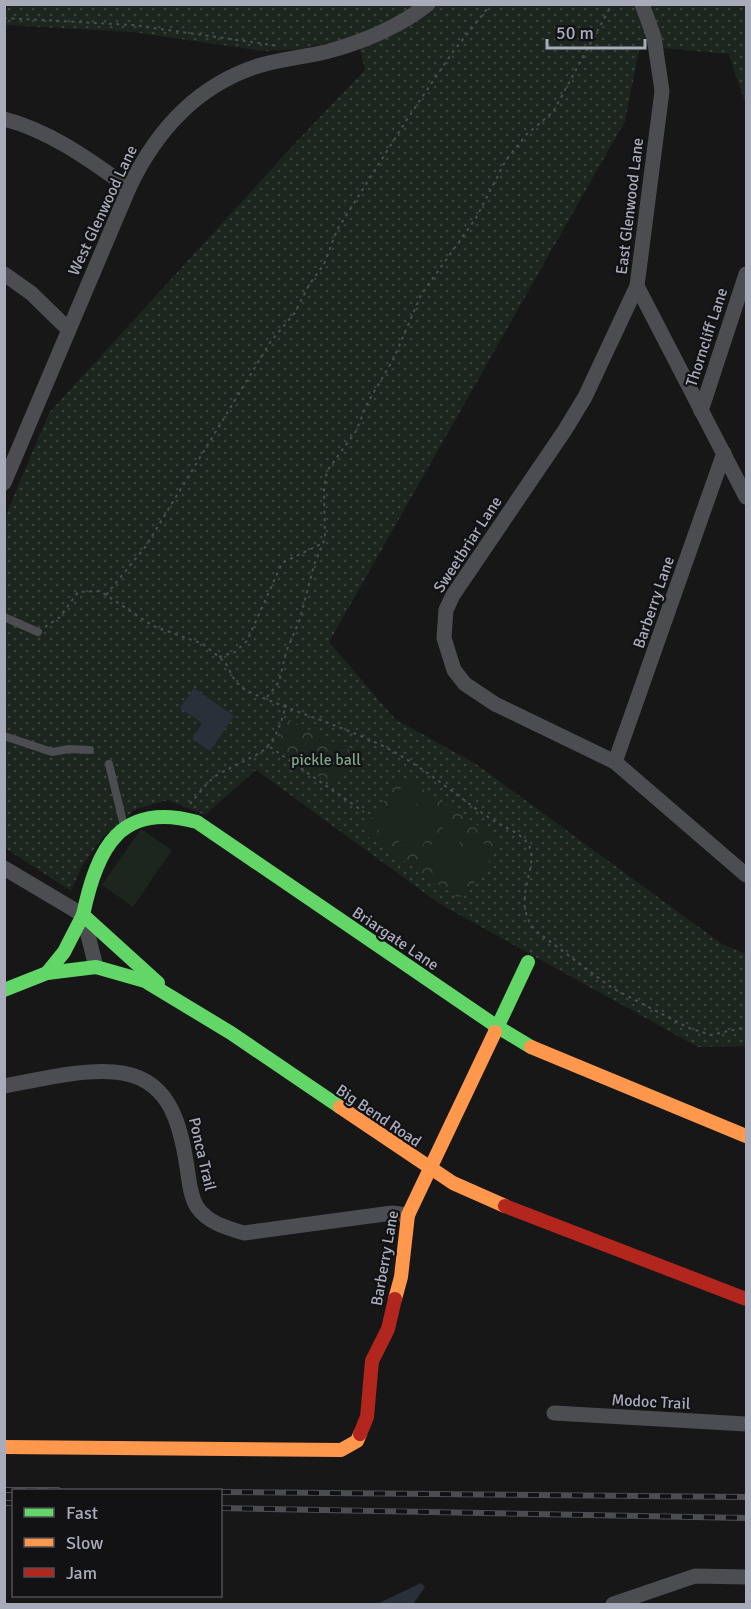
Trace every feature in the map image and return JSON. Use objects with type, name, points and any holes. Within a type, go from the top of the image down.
[{"type":"street","name":"West Glenwood Lane","points":[[4,483],[129,188],[147,153],[164,128],[209,89],[259,66],[329,51],[390,30],[428,4]]},
{"type":"street","name":"East Glenwood Lane","points":[[642,4],[654,37],[662,91],[637,286],[747,497]]},
{"type":"street","points":[[4,118],[43,134],[81,154],[129,188]]},
{"type":"street","points":[[4,274],[31,293],[68,329]]},
{"type":"street","name":"Thorncliff Lane","points":[[701,411],[747,274]]},
{"type":"street","name":"Sweetbriar Lane","points":[[637,286],[585,396],[566,430],[462,579],[446,610],[443,627],[447,654],[454,670],[477,694],[615,762],[747,875]]},
{"type":"street","name":"Barberry Lane","points":[[615,762],[724,453]]},
{"type":"street","name":"Briargate Lane","points":[[124,826],[140,817],[183,817],[197,822],[496,1026],[538,1051],[747,1136]]},
{"type":"street","points":[[96,967],[84,915],[87,892],[100,858],[124,826]]},
{"type":"street","points":[[4,868],[84,915],[168,993]]},
{"type":"street","points":[[47,974],[64,951],[84,915]]},
{"type":"street","name":"Barberry Lane","points":[[4,1447],[341,1450],[357,1441],[367,1417],[372,1361],[388,1329],[401,1277],[403,1236],[408,1215],[528,962]]},
{"type":"street","name":"Big Bend Road","points":[[4,990],[47,974],[96,967],[122,973],[168,993],[453,1184],[747,1299]]},
{"type":"street","name":"Ponca Trail","points":[[4,1086],[104,1071],[130,1075],[155,1087],[177,1117],[191,1190],[197,1206],[209,1220],[226,1228],[244,1233],[392,1213],[408,1215]]},
{"type":"street","name":"Modoc Trail","points":[[554,1413],[747,1424]]},
{"type":"street","points":[[613,1605],[695,1575],[747,1577]]},
{"type":"lane","points":[[4,617],[38,632]]},
{"type":"lane","points":[[4,736],[52,752],[69,749],[90,750]]},
{"type":"lane","points":[[110,764],[124,826]]},
{"type":"path","points":[[106,595],[146,546],[271,341],[294,314],[309,285],[324,264],[337,230],[394,140],[452,53],[491,4]]},
{"type":"path","points":[[267,698],[279,682],[286,652],[300,619],[314,565],[324,542],[324,490],[327,471],[356,430],[368,402],[393,360],[421,295],[476,218],[506,160],[527,134],[553,112],[612,4]]},
{"type":"path","points":[[4,18],[133,25],[254,44],[285,46]]},
{"type":"path","points":[[219,657],[235,651],[247,641],[282,563],[324,542]]},
{"type":"path","points":[[38,632],[60,617],[78,592],[100,591],[153,626],[198,641],[219,657],[239,686],[385,747],[410,761],[492,820],[520,836],[531,850],[524,900],[528,919],[536,931],[596,977],[632,1000],[699,1032],[720,1034],[747,1027]]},
{"type":"path","points":[[183,817],[185,809],[214,777],[270,747],[286,705]]},
{"type":"path","points":[[270,747],[364,812]]},
{"type":"green space","points":[[5,4],[746,5],[746,106],[729,54],[640,46],[625,121],[329,642],[395,719],[476,764],[722,944],[746,954],[746,1046],[698,1047],[440,904],[256,770],[205,815],[168,800],[136,809],[103,837],[82,866],[71,891],[5,848],[5,517],[49,413],[365,70],[357,37],[299,49],[262,51],[132,32],[5,25]]},
{"type":"green space","name":"pickle ball","points":[[288,719],[355,753],[335,787],[275,747]]},
{"type":"green space","points":[[407,778],[498,839],[499,847],[465,896],[457,897],[367,836],[365,828],[399,779]]},
{"type":"green space","points":[[401,788],[419,801],[393,839],[374,827]]},
{"type":"green space","points":[[424,805],[442,817],[416,855],[398,843]]},
{"type":"green space","points":[[448,820],[466,833],[440,871],[422,859]]},
{"type":"green space","points":[[141,829],[172,850],[133,907],[102,885]]},
{"type":"green space","points":[[472,836],[490,848],[464,887],[445,874]]},
{"type":"shaded area","points":[[194,688],[234,716],[210,751],[192,739],[202,723],[180,708]]},
{"type":"shaded area","points":[[421,1583],[425,1587],[413,1604],[377,1604]]},
{"type":"railway","points":[[4,1490],[12,1490]]},
{"type":"railway","points":[[222,1492],[746,1497]]},
{"type":"railway","points":[[4,1503],[12,1503]]},
{"type":"railway","points":[[222,1508],[746,1518]]},
{"type":"traffic: fast","points":[[83,915],[96,869],[116,836],[131,825],[149,818],[171,817],[197,822],[496,1026],[531,1047]]},
{"type":"traffic: fast","points":[[47,973],[64,952],[83,915],[158,983]]},
{"type":"traffic: fast","points":[[495,1032],[528,962]]},
{"type":"traffic: fast","points":[[4,990],[47,973],[96,967],[145,981],[231,1033],[340,1107]]},
{"type":"traffic: slow","points":[[395,1299],[401,1277],[408,1215],[495,1032]]},
{"type":"traffic: slow","points":[[531,1047],[746,1136]]},
{"type":"traffic: slow","points":[[340,1107],[453,1183],[505,1206]]},
{"type":"traffic: slow","points":[[4,1447],[341,1450],[357,1441],[360,1434]]},
{"type":"traffic: jam","points":[[505,1206],[746,1299]]},
{"type":"traffic: jam","points":[[360,1434],[367,1417],[372,1361],[388,1329],[395,1299]]}]
